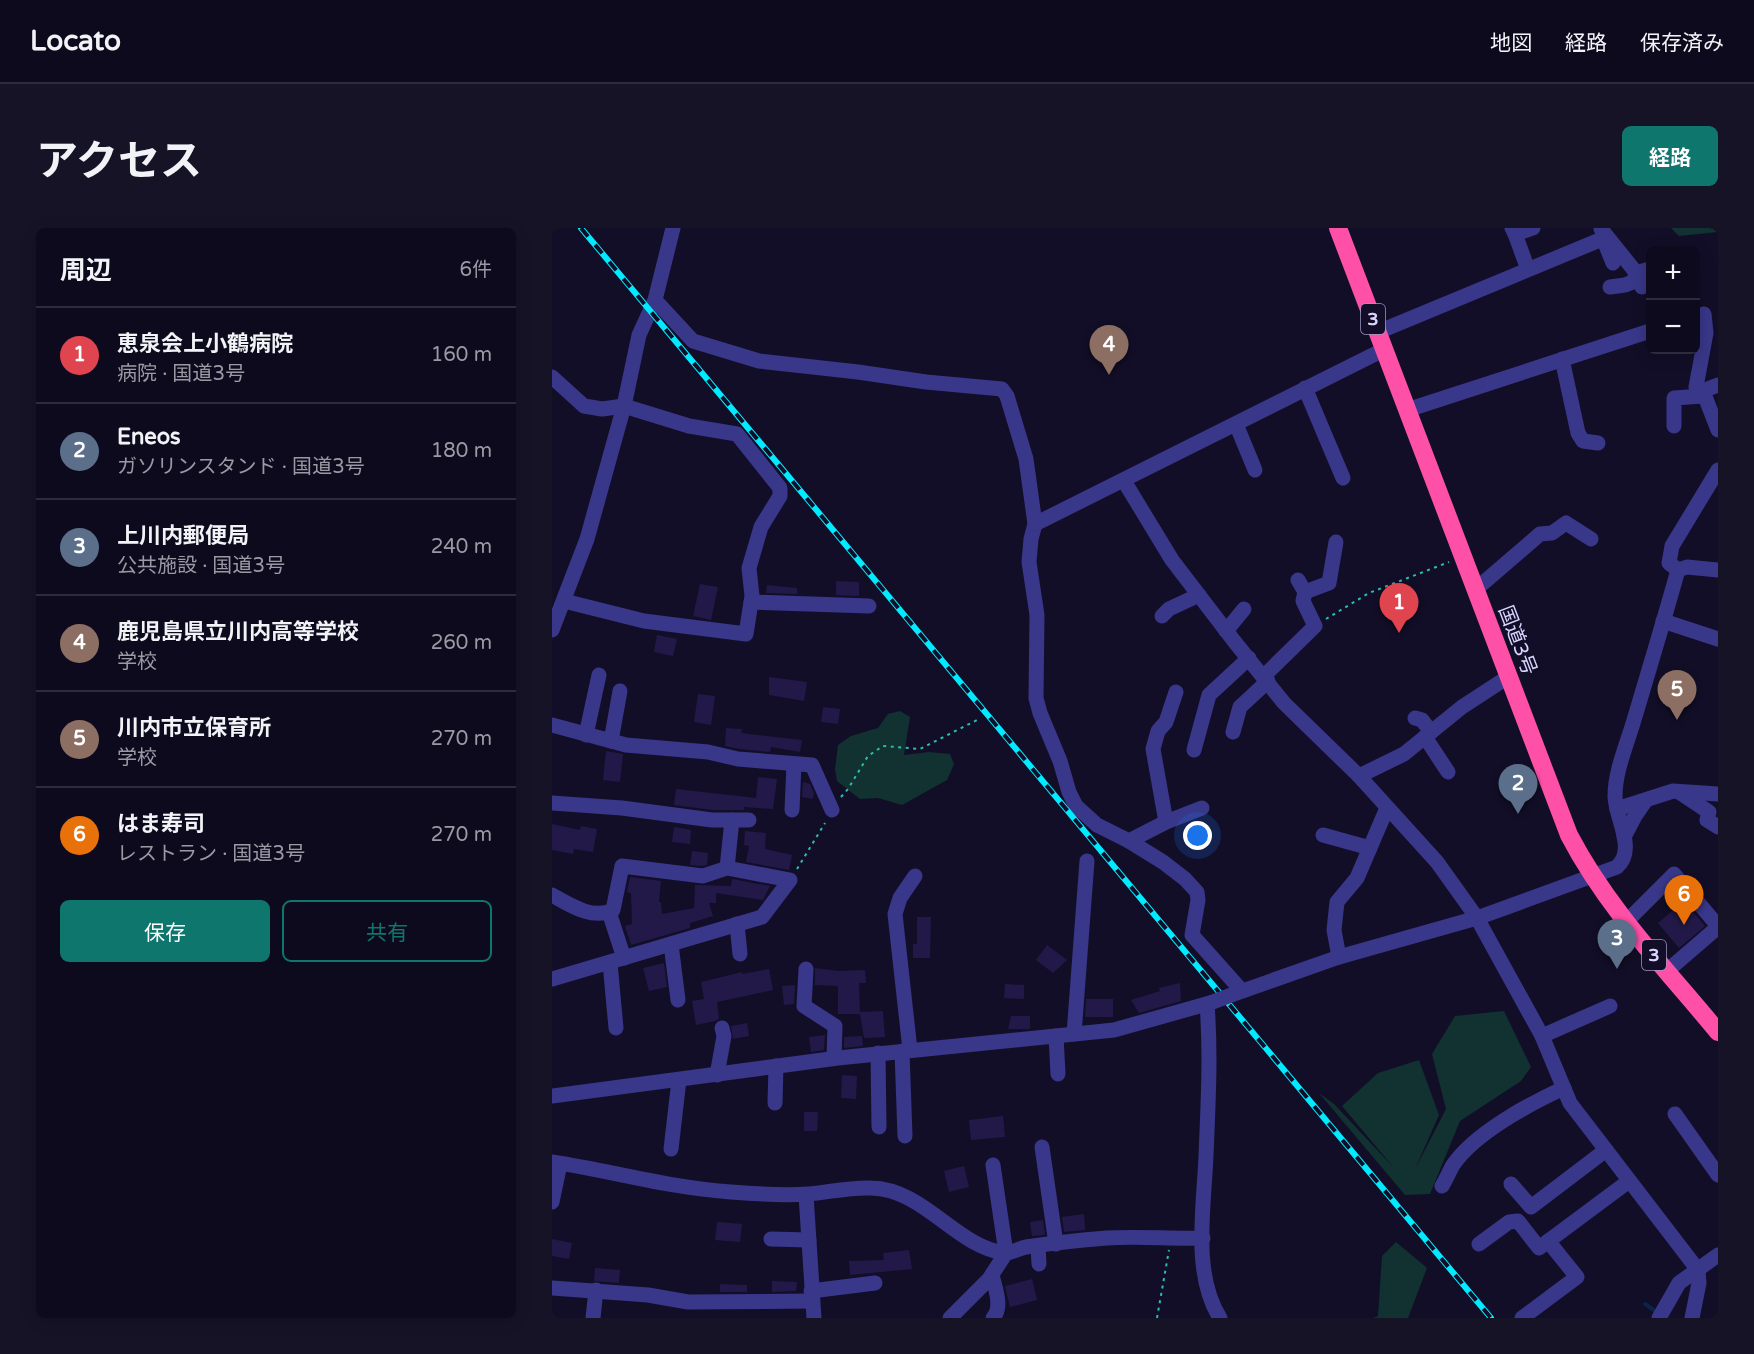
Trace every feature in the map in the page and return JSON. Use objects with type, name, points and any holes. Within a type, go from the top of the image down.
[{"type":"highway","name":"国道3号","points":[[1338,228],[1569,835],[1591,876],[1718,1032]]},
{"type":"street","points":[[552,630],[587,539],[624,406],[639,335],[655,300],[673,228]]},
{"type":"street","points":[[1526,264],[1514,231],[1533,228]]},
{"type":"street","points":[[1378,332],[1604,234]]},
{"type":"street","points":[[1604,234],[1613,263]]},
{"type":"street","points":[[1604,234],[1639,280]]},
{"type":"street","points":[[1610,287],[1639,280],[1646,273]]},
{"type":"street","points":[[655,300],[693,341],[759,361],[1002,389],[1007,396],[1026,459],[1035,524],[1029,562],[1037,615],[1036,699],[1060,761],[1069,792],[1076,806],[1097,825],[1163,862],[1193,886],[1198,900],[1192,935],[1238,993]]},
{"type":"street","points":[[1706,313],[1706,333],[1696,387],[1702,394],[1718,430]]},
{"type":"street","points":[[1407,410],[1646,332]]},
{"type":"street","points":[[1035,524],[1385,349]]},
{"type":"street","points":[[1562,359],[1578,433],[1583,441],[1598,443]]},
{"type":"street","points":[[552,377],[584,406],[603,409],[624,406],[689,426],[737,434],[780,488],[780,496],[761,528],[749,568],[751,602],[746,634],[644,621],[564,601]]},
{"type":"street","points":[[1674,426],[1674,398],[1702,394],[1718,385]]},
{"type":"street","points":[[1305,388],[1343,478]]},
{"type":"street","points":[[1236,424],[1255,470]]},
{"type":"street","points":[[1678,570],[1669,563],[1672,546],[1718,470]]},
{"type":"street","points":[[1124,481],[1172,560],[1226,631],[1284,703],[1359,776],[1437,862],[1476,918],[1542,1036],[1570,1103],[1698,1270],[1699,1283],[1692,1318]]},
{"type":"street","points":[[1475,590],[1540,534],[1552,533],[1566,524],[1591,539]]},
{"type":"street","points":[[1233,732],[1240,707],[1315,626],[1303,601],[1302,586],[1329,583],[1336,543]]},
{"type":"street","points":[[1678,570],[1687,567],[1718,570]]},
{"type":"street","points":[[552,1096],[834,1058],[1114,1030],[1209,1004],[1339,957],[1476,918],[1617,867],[1621,863],[1625,849],[1615,795],[1621,762],[1678,570]]},
{"type":"street","points":[[1162,616],[1169,609],[1199,595]]},
{"type":"street","points":[[751,602],[869,606]]},
{"type":"street","points":[[1226,631],[1244,609]]},
{"type":"street","points":[[1663,621],[1718,639]]},
{"type":"street","points":[[1194,750],[1209,694],[1249,658]]},
{"type":"street","points":[[586,735],[599,675]]},
{"type":"street","points":[[1359,776],[1404,754],[1462,707],[1508,677]]},
{"type":"street","points":[[611,741],[620,690]]},
{"type":"street","points":[[1166,822],[1154,749],[1158,731],[1167,722],[1176,692]]},
{"type":"street","points":[[1415,718],[1422,720],[1448,772]]},
{"type":"street","points":[[552,726],[626,745],[708,752],[738,759],[812,765],[832,810]]},
{"type":"street","points":[[792,810],[794,764]]},
{"type":"street","points":[[1617,809],[1676,791],[1718,794]]},
{"type":"street","points":[[1676,791],[1709,812],[1707,820],[1718,827]]},
{"type":"street","points":[[1624,837],[1646,800]]},
{"type":"street","points":[[552,803],[622,808],[712,820],[749,820]]},
{"type":"street","points":[[1129,841],[1166,822],[1202,808]]},
{"type":"street","points":[[1339,957],[1334,930],[1337,902],[1357,878],[1387,808]]},
{"type":"street","points":[[727,868],[732,820]]},
{"type":"street","points":[[1323,836],[1370,848]]},
{"type":"street","points":[[1074,1034],[1087,861]]},
{"type":"street","points":[[552,896],[582,911],[596,913],[614,910],[622,866],[703,876],[727,868],[790,880],[762,917],[552,978]]},
{"type":"street","points":[[1627,921],[1674,874],[1718,927],[1667,971]]},
{"type":"street","points":[[904,1136],[906,1051],[895,914],[900,898],[915,876]]},
{"type":"street","points":[[609,912],[616,960],[616,1028]]},
{"type":"street","points":[[736,924],[740,954]]},
{"type":"street","points":[[671,944],[678,1000]]},
{"type":"street","points":[[806,969],[802,1009],[835,1026],[834,1058]]},
{"type":"street","points":[[1209,1004],[1204,1276],[1211,1303],[1220,1318]]},
{"type":"street","points":[[1542,1036],[1610,1006]]},
{"type":"street","points":[[717,1075],[724,1036],[722,1028]]},
{"type":"street","points":[[1056,1036],[1058,1074]]},
{"type":"street","points":[[878,1053],[879,1127]]},
{"type":"street","points":[[775,1103],[776,1066]]},
{"type":"street","points":[[671,1149],[679,1080]]},
{"type":"street","points":[[1442,1186],[1453,1164],[1482,1135],[1537,1100],[1564,1088]]},
{"type":"street","points":[[1675,1114],[1718,1175]]},
{"type":"street","points":[[1042,1148],[1056,1244]]},
{"type":"street","points":[[1511,1184],[1531,1207],[1606,1150]]},
{"type":"street","points":[[552,1203],[556,1163],[682,1188],[806,1195],[872,1188],[899,1193],[929,1210],[974,1242],[1006,1253],[1023,1248],[1109,1238],[1203,1238]]},
{"type":"street","points":[[953,1317],[992,1275],[1006,1253],[993,1165]]},
{"type":"street","points":[[1479,1244],[1509,1222],[1518,1221],[1539,1248],[1629,1181]]},
{"type":"street","points":[[806,1195],[814,1318]]},
{"type":"street","points":[[771,1239],[809,1240]]},
{"type":"street","points":[[1522,1318],[1577,1277],[1548,1241]]},
{"type":"street","points":[[1038,1246],[1039,1264]]},
{"type":"street","points":[[1661,1315],[1679,1283],[1718,1255]]},
{"type":"street","points":[[992,1275],[998,1305],[993,1318]]},
{"type":"street","points":[[552,1288],[648,1295],[687,1302],[812,1296],[875,1283]]},
{"type":"street","points":[[593,1318],[596,1290]]},
{"type":"path","points":[[1315,626],[1369,593],[1462,557]]},
{"type":"path","points":[[790,880],[868,756],[883,746],[920,749],[979,719]]},
{"type":"path","points":[[1157,1318],[1170,1239]]},
{"type":"green space","points":[[1671,228],[1718,228],[1718,232],[1679,236]]},
{"type":"green space","points":[[900,711],[910,717],[904,755],[929,752],[950,754],[954,764],[947,780],[902,805],[878,798],[860,799],[837,781],[835,769],[838,745],[851,736],[878,728],[888,714]]},
{"type":"green space","points":[[1504,1011],[1531,1067],[1521,1081],[1460,1121],[1430,1194],[1405,1195],[1319,1093],[1334,1104],[1394,1168],[1342,1106],[1378,1073],[1419,1060],[1439,1115],[1415,1169],[1446,1109],[1432,1054],[1455,1016]]},
{"type":"green space","points":[[1396,1242],[1427,1268],[1408,1318],[1373,1318],[1378,1316],[1382,1256]]},
{"type":"building","points":[[836,581],[859,582],[859,596],[836,595]]},
{"type":"building","points":[[700,584],[718,587],[711,620],[693,616]]},
{"type":"building","points":[[767,585],[797,588],[797,594],[766,593]]},
{"type":"building","points":[[657,635],[677,639],[673,656],[654,652]]},
{"type":"building","points":[[769,677],[807,682],[804,701],[769,695]]},
{"type":"building","points":[[698,694],[715,696],[711,725],[694,722]]},
{"type":"building","points":[[823,707],[840,709],[838,724],[821,722]]},
{"type":"building","points":[[726,728],[742,729],[741,733],[802,740],[800,752],[771,747],[770,752],[725,746]]},
{"type":"building","points":[[606,751],[623,754],[620,782],[603,780]]},
{"type":"building","points":[[758,777],[777,779],[773,809],[744,807],[744,810],[713,810],[674,805],[676,789],[756,798]]},
{"type":"building","points":[[803,782],[810,784],[814,793],[813,799],[802,797]]},
{"type":"building","points":[[552,824],[580,830],[581,826],[597,829],[593,852],[574,849],[573,854],[552,850]]},
{"type":"building","points":[[674,827],[691,830],[690,844],[672,842]]},
{"type":"building","points":[[745,831],[766,833],[765,849],[792,855],[789,870],[746,862],[749,846],[744,845]]},
{"type":"building","points":[[692,851],[708,853],[707,865],[690,865]]},
{"type":"building","points":[[630,877],[661,881],[659,902],[661,902],[662,914],[694,908],[695,885],[731,886],[732,879],[770,886],[763,900],[716,893],[716,903],[709,903],[713,916],[690,923],[690,928],[631,945],[625,926],[632,924],[631,893],[627,892]]},
{"type":"building","points":[[1684,901],[1705,926],[1679,948],[1658,923]]},
{"type":"building","points":[[917,917],[931,917],[930,958],[913,958],[913,944],[917,944]]},
{"type":"building","points":[[1047,945],[1067,960],[1053,973],[1036,960]]},
{"type":"building","points":[[664,963],[667,987],[649,991],[643,968]]},
{"type":"building","points":[[815,968],[838,971],[865,970],[866,983],[859,983],[860,1012],[883,1011],[885,1037],[864,1038],[860,1014],[838,1014],[838,986],[815,985]]},
{"type":"building","points":[[769,969],[773,990],[717,1002],[719,1019],[696,1025],[692,1001],[704,999],[701,982],[742,972],[742,974]]},
{"type":"building","points":[[1180,983],[1181,1001],[1139,1013],[1131,1000],[1160,991],[1159,988]]},
{"type":"building","points":[[1005,984],[1024,985],[1024,999],[1004,998]]},
{"type":"building","points":[[795,985],[794,1004],[784,1005],[782,986]]},
{"type":"building","points":[[1086,999],[1113,999],[1113,1017],[1085,1017]]},
{"type":"building","points":[[1011,1016],[1030,1016],[1030,1029],[1008,1029]]},
{"type":"building","points":[[747,1023],[749,1036],[733,1039],[731,1026]]},
{"type":"building","points":[[825,1035],[824,1050],[811,1052],[809,1037]]},
{"type":"building","points":[[862,1036],[863,1046],[844,1048],[844,1037]]},
{"type":"building","points":[[842,1075],[857,1076],[856,1099],[841,1098]]},
{"type":"building","points":[[804,1112],[818,1112],[817,1131],[804,1131]]},
{"type":"building","points":[[1003,1116],[1005,1137],[971,1140],[969,1120]]},
{"type":"building","points":[[964,1166],[969,1187],[949,1192],[944,1171]]},
{"type":"building","points":[[1084,1214],[1085,1230],[1064,1232],[1062,1217]]},
{"type":"building","points":[[1043,1220],[1045,1235],[1032,1236],[1030,1222]]},
{"type":"building","points":[[717,1222],[742,1224],[740,1242],[715,1240]]},
{"type":"building","points":[[552,1239],[572,1243],[569,1259],[552,1256]]},
{"type":"building","points":[[909,1250],[912,1269],[850,1275],[849,1261],[884,1260],[883,1253]]},
{"type":"building","points":[[595,1268],[620,1270],[619,1283],[594,1281]]},
{"type":"building","points":[[1032,1279],[1037,1300],[1010,1307],[1005,1286]]},
{"type":"building","points":[[772,1281],[797,1282],[796,1291],[772,1292]]},
{"type":"building","points":[[720,1284],[747,1285],[747,1292],[720,1292]]},
{"type":"waterway","points":[[1645,1304],[1658,1313]]},
{"type":"railway","points":[[581,228],[1491,1318]]},
{"type":"place","name":"鹿児島県立川内高等学校","points":[[1109,375]]},
{"type":"place","name":"恵泉会上小鶴病院","points":[[1399,633]]},
{"type":"place","name":"川内市立保育所","points":[[1677,720]]},
{"type":"place","name":"Eneos","points":[[1518,814]]},
{"type":"place","name":"はま寿司","points":[[1684,925]]},
{"type":"place","name":"上川内郵便局","points":[[1617,969]]}]
